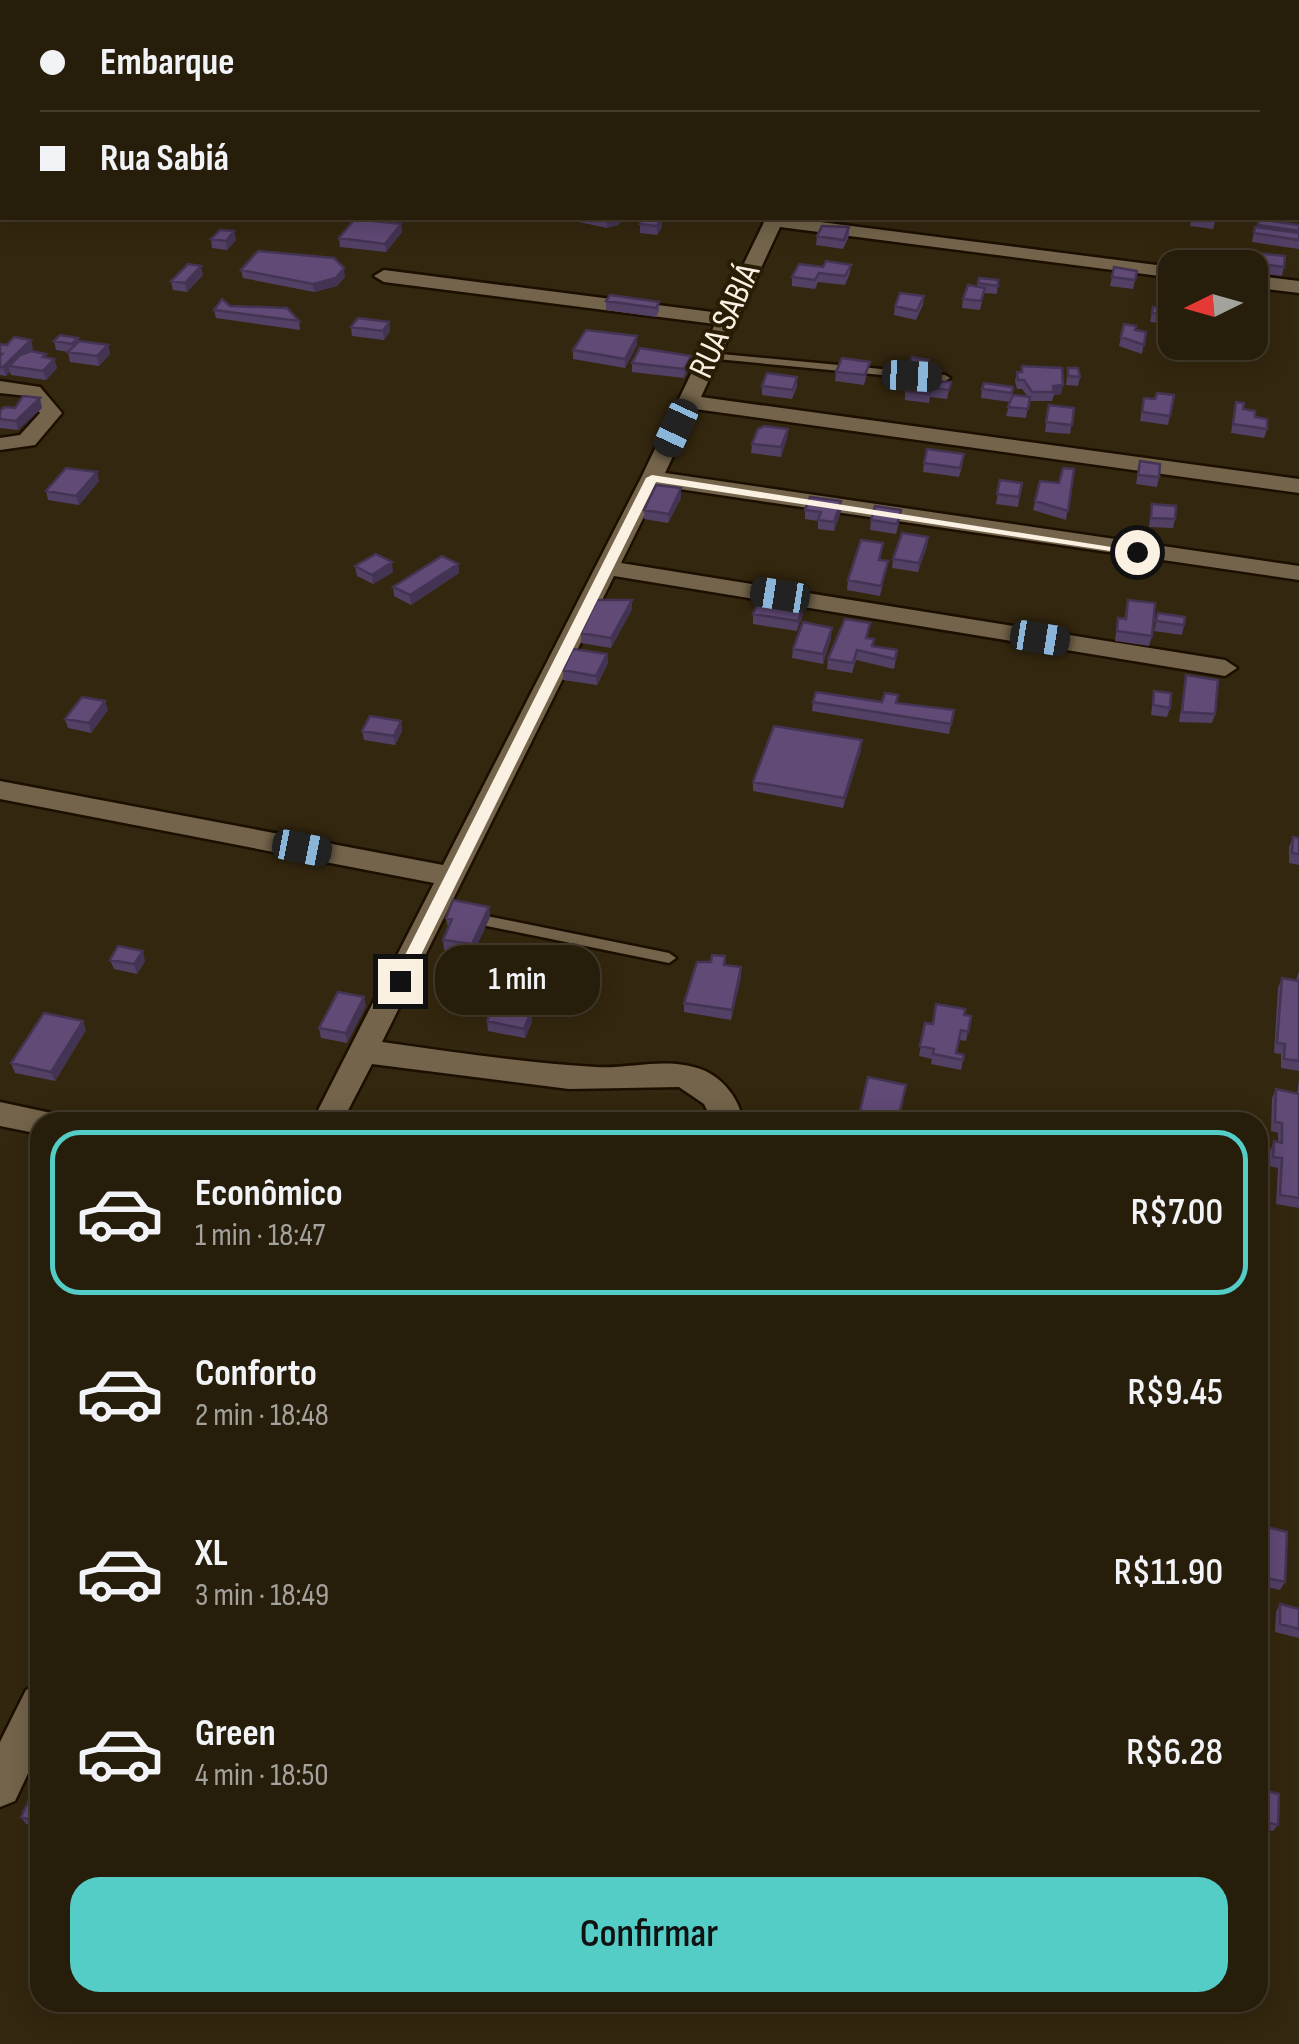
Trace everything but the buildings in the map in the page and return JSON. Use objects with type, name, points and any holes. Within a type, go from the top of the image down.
[{"type":"street","name":"RUA SABIÁ","points":[[332,1112],[437,911],[518,740],[652,478],[774,220]]},
{"type":"street","points":[[782,220],[1158,270]]},
{"type":"street","points":[[384,276],[726,320]]},
{"type":"street","points":[[1268,283],[1299,287]]},
{"type":"street","points":[[0,386],[33,391],[51,413],[27,440],[0,444]]},
{"type":"street","points":[[688,402],[1299,486]]},
{"type":"street","points":[[652,478],[1299,573]]},
{"type":"street","points":[[607,568],[1225,668]]},
{"type":"street","points":[[0,790],[453,877]]},
{"type":"street","points":[[363,1051],[596,1079],[689,1077],[707,1086],[726,1112]]},
{"type":"street","points":[[0,1114],[30,1120]]},
{"type":"street","points":[[0,1786],[30,1724]]},
{"type":"lane","points":[[710,356],[945,378]]},
{"type":"lane","points":[[437,911],[669,958]]},
{"type":"route","points":[[400,981],[652,478],[1137,552]]}]
